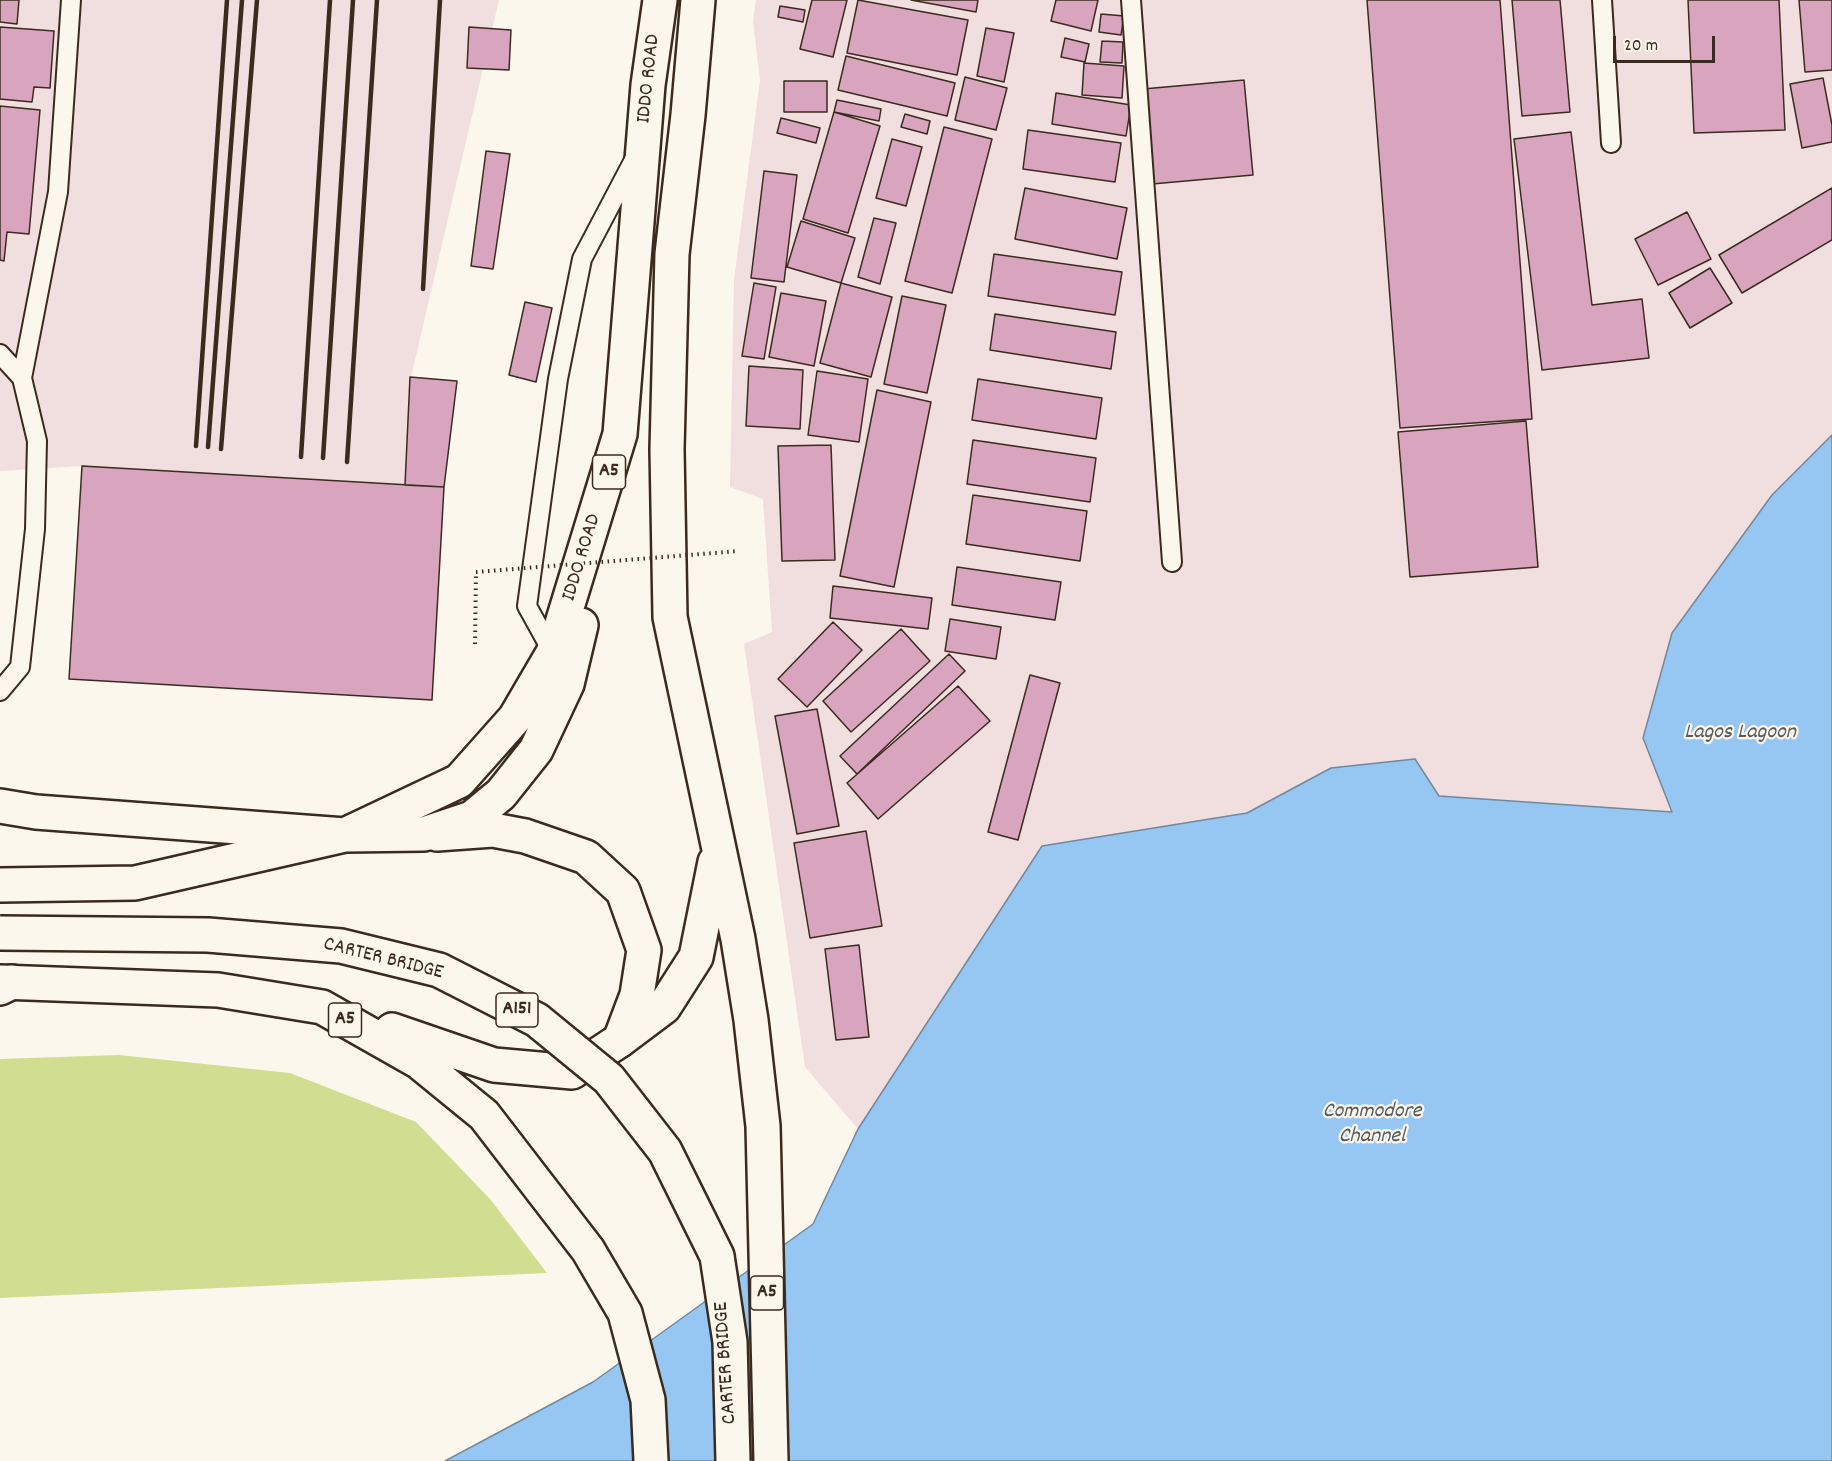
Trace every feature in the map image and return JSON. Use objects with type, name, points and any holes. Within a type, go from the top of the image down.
[{"type":"main road","name":"IDDO ROAD","points":[[345,835],[459,781],[515,718],[553,653],[620,434],[644,142],[660,0]]},
{"type":"main road","name":"IDDO ROAD","points":[[698,0],[688,116],[672,254],[667,449],[670,617],[718,852]]},
{"type":"main road","points":[[424,834],[472,818],[501,794],[536,750],[567,684],[589,595],[620,434]]},
{"type":"main road","name":"A5","points":[[0,806],[36,812],[345,835]]},
{"type":"main road","points":[[0,885],[135,883],[345,835],[493,830],[525,836],[586,857],[623,891],[644,950],[637,995],[620,1040]]},
{"type":"main road","points":[[322,1007],[494,1065],[572,1071],[620,1040],[664,1006],[696,957],[718,852]]},
{"type":"main road","name":"A5","points":[[718,852],[740,950],[763,1126],[771,1461]]},
{"type":"main road","name":"CARTER BRIDGE","points":[[0,933],[208,935],[340,946],[439,970],[537,1020],[609,1079],[658,1142],[717,1256],[730,1342],[733,1461]]},
{"type":"main road","name":"A5","points":[[4,984],[218,990],[322,1007],[419,1062],[484,1115],[588,1250],[625,1313],[648,1400],[651,1461]]},
{"type":"lane","points":[[0,691],[20,667],[35,529],[37,441],[22,378],[58,192],[71,0]]},
{"type":"lane","points":[[1131,0],[1172,562]]},
{"type":"lane","points":[[1602,0],[1611,143]]},
{"type":"lane","points":[[553,653],[527,606],[558,379],[582,258],[644,142]]},
{"type":"lane","points":[[0,354],[22,378]]},
{"type":"path","points":[[475,644],[476,572],[739,551]]},
{"type":"shaded area","points":[[0,0],[499,0],[411,377],[405,485],[82,466],[0,471]]},
{"type":"shaded area","points":[[756,0],[1832,0],[1832,435],[1772,495],[1643,738],[1672,812],[1439,796],[1331,768],[1247,813],[1042,846],[858,1129],[805,1067],[744,644],[772,632],[763,499],[730,487],[734,280],[760,80],[753,21]]},
{"type":"green space","points":[[119,1055],[290,1073],[416,1122],[490,1199],[547,1273],[0,1298],[0,1059]]},
{"type":"water","name":"Commodore Channel","points":[[1832,435],[1832,1461],[445,1461],[593,1382],[813,1224],[858,1129],[1042,846],[1247,813],[1331,768],[1415,759],[1439,796],[1672,812],[1643,738],[1672,633],[1772,495]]},
{"type":"building","points":[[0,0],[19,0],[17,24],[0,22]]},
{"type":"building","points":[[812,0],[847,0],[833,57],[800,49]]},
{"type":"building","points":[[858,0],[968,20],[957,75],[847,53]]},
{"type":"building","points":[[911,0],[978,0],[976,12]]},
{"type":"building","points":[[1056,0],[1098,0],[1091,31],[1051,21]]},
{"type":"building","points":[[1367,0],[1500,0],[1532,419],[1400,428]]},
{"type":"building","points":[[1512,0],[1560,0],[1570,112],[1522,116]]},
{"type":"building","points":[[1688,0],[1779,0],[1785,130],[1694,133]]},
{"type":"building","points":[[1799,0],[1832,0],[1832,70],[1805,72]]},
{"type":"building","points":[[780,6],[805,10],[803,22],[778,17]]},
{"type":"building","points":[[1101,14],[1124,16],[1121,35],[1099,32]]},
{"type":"building","points":[[0,27],[54,31],[50,88],[34,87],[32,102],[0,99]]},
{"type":"building","points":[[469,27],[511,30],[509,70],[467,68]]},
{"type":"building","points":[[986,28],[1014,33],[1004,82],[977,76]]},
{"type":"building","points":[[1065,38],[1089,44],[1085,62],[1061,57]]},
{"type":"building","points":[[1102,41],[1123,42],[1122,63],[1100,62]]},
{"type":"building","points":[[846,56],[955,83],[947,116],[838,90]]},
{"type":"building","points":[[1084,63],[1124,66],[1122,98],[1082,95]]},
{"type":"building","points":[[965,77],[1007,88],[996,130],[955,120]]},
{"type":"building","points":[[1823,78],[1832,125],[1832,142],[1802,148],[1790,84]]},
{"type":"building","points":[[1244,80],[1253,175],[1152,184],[1143,89]]},
{"type":"building","points":[[784,81],[827,81],[827,112],[784,112]]},
{"type":"building","points":[[1056,93],[1131,105],[1126,136],[1052,124]]},
{"type":"building","points":[[837,100],[881,109],[879,121],[834,112]]},
{"type":"building","points":[[0,106],[40,110],[29,234],[7,232],[4,261],[0,260]]},
{"type":"building","points":[[834,112],[880,126],[848,233],[803,219]]},
{"type":"building","points":[[905,114],[930,121],[927,134],[901,127]]},
{"type":"building","points":[[781,118],[820,128],[816,143],[777,133]]},
{"type":"building","points":[[944,127],[992,139],[952,293],[905,281]]},
{"type":"building","points":[[1028,130],[1121,143],[1115,182],[1023,169]]},
{"type":"building","points":[[1571,132],[1592,305],[1642,299],[1649,358],[1542,370],[1514,139]]},
{"type":"building","points":[[892,139],[922,147],[906,206],[876,198]]},
{"type":"building","points":[[486,151],[510,154],[493,269],[471,266]]},
{"type":"building","points":[[764,171],[797,175],[784,282],[751,278]]},
{"type":"building","points":[[1025,188],[1127,208],[1117,259],[1015,239]]},
{"type":"building","points":[[1832,188],[1832,240],[1742,293],[1719,255]]},
{"type":"building","points":[[1687,212],[1711,259],[1658,285],[1635,239]]},
{"type":"building","points":[[874,218],[896,223],[880,284],[858,277]]},
{"type":"building","points":[[801,221],[855,238],[841,283],[787,267]]},
{"type":"building","points":[[994,254],[1122,272],[1115,315],[988,296]]},
{"type":"building","points":[[1710,268],[1732,303],[1690,328],[1669,293]]},
{"type":"building","points":[[754,283],[776,287],[764,359],[742,356]]},
{"type":"building","points":[[841,283],[892,297],[871,377],[820,363]]},
{"type":"building","points":[[781,293],[826,301],[814,366],[769,357]]},
{"type":"building","points":[[902,296],[946,305],[927,393],[884,384]]},
{"type":"building","points":[[525,302],[552,308],[536,382],[509,375]]},
{"type":"building","points":[[995,314],[1116,332],[1111,369],[990,350]]},
{"type":"building","points":[[749,366],[803,370],[800,429],[746,426]]},
{"type":"building","points":[[817,371],[868,379],[859,442],[808,435]]},
{"type":"building","points":[[410,377],[457,381],[444,487],[405,485]]},
{"type":"building","points":[[978,379],[1102,398],[1096,439],[972,420]]},
{"type":"building","points":[[877,390],[931,402],[894,587],[840,576]]},
{"type":"building","points":[[1526,421],[1538,567],[1410,577],[1398,432]]},
{"type":"building","points":[[973,440],[1096,458],[1090,502],[967,484]]},
{"type":"building","points":[[831,445],[835,560],[782,561],[778,446]]},
{"type":"building","points":[[82,466],[444,487],[432,700],[69,679]]},
{"type":"building","points":[[973,495],[1087,511],[1080,561],[966,544]]},
{"type":"building","points":[[957,567],[1061,582],[1055,620],[952,605]]},
{"type":"building","points":[[833,586],[932,598],[928,629],[830,618]]},
{"type":"building","points":[[950,619],[1001,627],[996,659],[945,651]]},
{"type":"building","points":[[833,622],[862,650],[807,707],[778,679]]},
{"type":"building","points":[[901,629],[930,661],[851,732],[823,701]]},
{"type":"building","points":[[949,654],[965,671],[857,774],[840,756]]},
{"type":"building","points":[[1030,675],[1060,683],[1018,840],[988,832]]},
{"type":"building","points":[[958,686],[990,721],[878,819],[847,783]]},
{"type":"building","points":[[817,709],[839,826],[797,834],[775,716]]},
{"type":"building","points":[[866,831],[882,926],[810,938],[794,843]]},
{"type":"building","points":[[859,945],[869,1037],[836,1040],[825,949]]},
{"type":"railway","points":[[196,446],[227,0]]},
{"type":"railway","points":[[208,447],[242,0]]},
{"type":"railway","points":[[221,449],[257,0]]},
{"type":"railway","points":[[301,457],[330,0]]},
{"type":"railway","points":[[323,458],[353,0]]},
{"type":"railway","points":[[347,462],[377,0]]},
{"type":"railway","points":[[423,289],[440,0]]},
{"type":"water label","name":"Lagos Lagoon","points":[[1740,734]]}]
